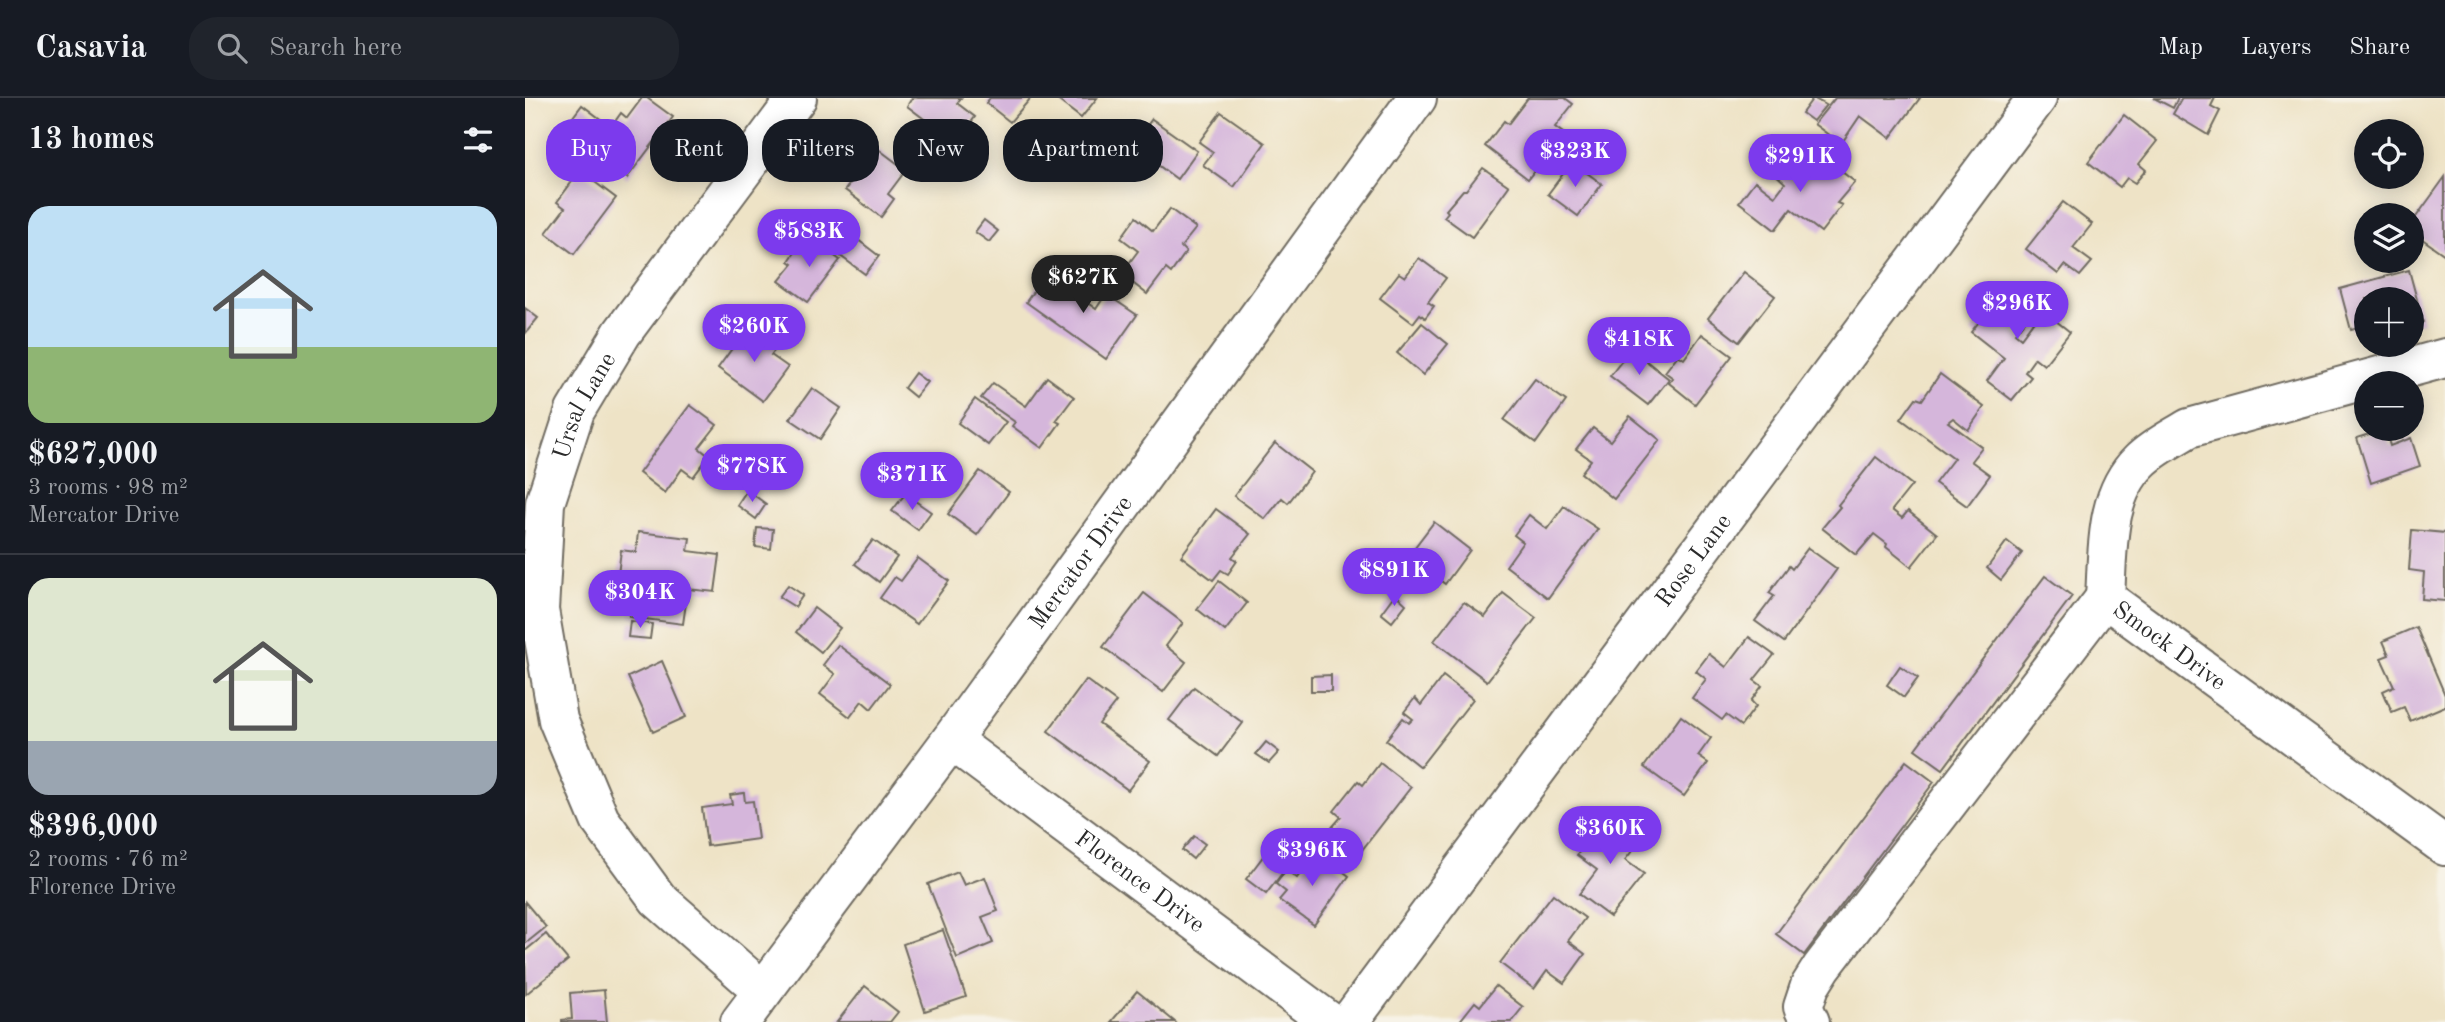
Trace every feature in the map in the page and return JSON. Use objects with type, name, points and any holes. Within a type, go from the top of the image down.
[{"type":"street","name":"Ursal Lane","points":[[763,991],[658,899],[600,820],[558,720],[539,610],[545,503],[575,411],[622,333],[797,98]]},
{"type":"street","name":"Mercator Drive","points":[[740,1022],[951,740],[1417,98]]},
{"type":"street","name":"Rose Lane","points":[[1349,1022],[2037,98]]},
{"type":"street","name":"Smock Drive","points":[[2445,358],[2189,428],[2160,445],[2139,461],[2123,482],[2111,515],[2105,598],[2445,846]]},
{"type":"street","points":[[1810,1022],[1803,1007],[1810,986],[1822,967],[2105,598]]},
{"type":"street","name":"Florence Drive","points":[[951,740],[1330,1022]]},
{"type":"building","points":[[642,98],[647,98],[673,117],[650,119],[650,148],[636,166],[636,119],[617,119],[621,113],[627,118]]},
{"type":"building","points":[[912,98],[961,98],[957,103],[975,117],[924,119],[907,106]]},
{"type":"building","points":[[990,98],[1031,98],[1013,119],[1006,119],[986,103]]},
{"type":"building","points":[[1055,98],[1097,98],[1081,118]]},
{"type":"building","points":[[1528,98],[1565,98],[1573,104],[1555,127],[1563,133],[1528,179],[1485,146],[1504,121],[1508,124]]},
{"type":"building","points":[[1813,98],[1826,105],[1813,121],[1802,113]]},
{"type":"building","points":[[1835,98],[1920,98],[1890,138],[1860,116],[1841,144],[1814,124]]},
{"type":"building","points":[[2154,98],[2178,98],[2173,108]]},
{"type":"building","points":[[2182,98],[2215,98],[2211,106],[2220,111],[2208,135],[2173,114]]},
{"type":"building","points":[[582,105],[600,119],[571,119]]},
{"type":"building","points":[[1221,112],[1265,143],[1234,187],[1203,165],[1213,152],[1199,142]]},
{"type":"building","points":[[2124,115],[2157,141],[2139,164],[2146,170],[2135,183],[2127,178],[2120,187],[2088,162]]},
{"type":"building","points":[[1163,127],[1197,151],[1177,179],[1163,169]]},
{"type":"building","points":[[879,150],[893,160],[893,182],[897,182],[888,194],[894,199],[881,217],[845,190],[851,182],[879,182]]},
{"type":"building","points":[[1793,151],[1817,170],[1825,159],[1855,182],[1837,203],[1842,205],[1821,232],[1791,209],[1775,230],[1739,202],[1755,181],[1775,196],[1785,183],[1775,174]]},
{"type":"building","points":[[1572,162],[1602,184],[1578,216],[1548,194]]},
{"type":"building","points":[[1483,168],[1509,186],[1472,237],[1444,217],[1448,212],[1446,210]]},
{"type":"building","points":[[2445,177],[2445,255],[2424,240],[2424,206]]},
{"type":"building","points":[[572,182],[595,182],[616,198],[574,254],[546,233],[565,208],[557,202]]},
{"type":"building","points":[[2063,202],[2092,224],[2073,248],[2092,262],[2080,276],[2065,265],[2058,274],[2026,249]]},
{"type":"building","points":[[1170,209],[1196,228],[1181,247],[1186,252],[1171,273],[1166,269],[1147,294],[1121,274],[1138,251],[1121,238],[1136,217],[1153,231]]},
{"type":"building","points":[[984,220],[998,231],[989,242],[975,232]]},
{"type":"building","points":[[853,236],[879,256],[865,274],[839,255]]},
{"type":"building","points":[[805,238],[809,241],[811,239],[840,260],[808,302],[779,281],[793,264],[789,261]]},
{"type":"building","points":[[1419,258],[1446,278],[1428,302],[1434,306],[1425,318],[1420,314],[1413,323],[1380,298],[1399,273],[1405,277]]},
{"type":"building","points":[[1744,272],[1775,296],[1739,342],[1708,318]]},
{"type":"building","points":[[1046,273],[1096,309],[1106,294],[1137,315],[1106,359],[1026,302]]},
{"type":"building","points":[[2398,273],[2410,273],[2414,287],[2354,287],[2354,329],[2351,330],[2340,289]]},
{"type":"building","points":[[2005,289],[2033,310],[2015,333],[2021,338],[2042,310],[2070,332],[2044,365],[2035,358],[2025,372],[2031,377],[2012,400],[1987,381],[2004,358],[1971,332]]},
{"type":"building","points":[[525,308],[538,318],[525,334]]},
{"type":"building","points":[[1422,323],[1448,344],[1423,375],[1397,353]]},
{"type":"building","points":[[749,325],[778,346],[771,355],[788,367],[763,401],[718,368]]},
{"type":"building","points":[[1702,334],[1732,356],[1695,404],[1669,383],[1673,378],[1665,372],[1678,355],[1684,359]]},
{"type":"building","points":[[1631,349],[1669,379],[1648,405],[1610,376]]},
{"type":"building","points":[[915,373],[927,382],[915,397],[904,388]]},
{"type":"building","points":[[1940,374],[1984,407],[1968,430],[1953,418],[1948,422],[1982,447],[1971,461],[1990,475],[1967,506],[1935,483],[1954,458],[1901,419],[1916,398],[1922,400]]},
{"type":"building","points":[[1047,377],[1074,397],[1056,421],[1060,423],[1042,448],[1012,426],[1015,422],[981,398],[993,383],[1026,406]]},
{"type":"building","points":[[1535,379],[1566,401],[1536,443],[1504,420]]},
{"type":"building","points":[[812,388],[841,408],[820,439],[790,419]]},
{"type":"building","points":[[975,399],[1006,422],[988,445],[958,423]]},
{"type":"building","points":[[690,405],[717,425],[699,448],[709,456],[693,477],[682,469],[665,493],[639,473]]},
{"type":"building","points":[[1630,416],[1660,440],[1614,499],[1581,473],[1591,460],[1576,449],[1593,428],[1610,441]]},
{"type":"building","points":[[2358,441],[2389,441],[2390,446],[2412,441],[2420,466],[2371,483]]},
{"type":"building","points":[[1275,443],[1312,472],[1288,503],[1282,498],[1265,519],[1234,496]]},
{"type":"building","points":[[1876,457],[1912,485],[1892,510],[1902,518],[1908,511],[1937,534],[1911,567],[1874,534],[1856,555],[1822,528]]},
{"type":"building","points":[[980,471],[1009,492],[977,535],[948,514]]},
{"type":"building","points":[[747,490],[766,504],[756,519],[737,505]]},
{"type":"building","points":[[905,494],[931,512],[918,530],[892,511]]},
{"type":"building","points":[[1564,506],[1598,529],[1548,598],[1506,566],[1523,542],[1514,535],[1529,515],[1547,529]]},
{"type":"building","points":[[1216,509],[1250,534],[1232,557],[1237,561],[1228,574],[1221,570],[1213,580],[1181,556]]},
{"type":"building","points":[[1434,522],[1470,550],[1445,584],[1408,556]]},
{"type":"building","points":[[757,528],[773,529],[771,549],[755,547]]},
{"type":"building","points":[[2412,530],[2445,533],[2445,601],[2422,599],[2424,572],[2409,570]]},
{"type":"building","points":[[638,532],[690,538],[688,551],[720,555],[715,592],[688,589],[683,624],[629,617],[634,585],[617,583],[621,550],[636,552]]},
{"type":"building","points":[[873,540],[897,557],[879,582],[855,564]]},
{"type":"building","points":[[2007,541],[2022,553],[2001,580],[1987,568]]},
{"type":"building","points":[[1808,548],[1837,569],[1784,642],[1755,621],[1774,596],[1769,593],[1789,566],[1792,569]]},
{"type":"building","points":[[918,558],[949,581],[917,624],[880,598],[895,577],[901,581]]},
{"type":"building","points":[[2045,576],[2072,596],[1943,769],[1915,749]]},
{"type":"building","points":[[1219,581],[1247,603],[1225,631],[1197,609]]},
{"type":"building","points":[[788,585],[803,595],[795,607],[779,597]]},
{"type":"building","points":[[1144,593],[1183,623],[1166,646],[1186,662],[1163,692],[1103,647]]},
{"type":"building","points":[[1503,593],[1536,618],[1487,681],[1434,641],[1464,602],[1485,617]]},
{"type":"building","points":[[1395,594],[1406,604],[1392,622],[1381,613]]},
{"type":"building","points":[[814,608],[840,628],[821,652],[796,632]]},
{"type":"building","points":[[630,621],[652,624],[650,639],[628,637]]},
{"type":"building","points":[[2416,627],[2445,695],[2445,706],[2410,721],[2404,707],[2392,712],[2383,691],[2394,686],[2381,658],[2389,655],[2383,641]]},
{"type":"building","points":[[1749,637],[1774,655],[1754,680],[1762,686],[1751,701],[1756,706],[1741,726],[1726,715],[1722,720],[1692,698],[1706,679],[1696,671],[1709,654],[1726,667]]},
{"type":"building","points":[[838,645],[890,684],[871,709],[862,701],[850,717],[820,694],[835,674],[823,665]]},
{"type":"building","points":[[662,661],[686,717],[653,732],[628,677]]},
{"type":"building","points":[[1900,666],[1918,678],[1904,697],[1887,685]]},
{"type":"building","points":[[1331,675],[1331,691],[1311,691],[1311,676]]},
{"type":"building","points":[[1443,676],[1473,699],[1420,767],[1386,740],[1403,718],[1409,723],[1413,719],[1404,712],[1415,698],[1421,705]]},
{"type":"building","points":[[1086,680],[1116,702],[1099,724],[1150,761],[1128,790],[1048,731]]},
{"type":"building","points":[[1194,687],[1243,723],[1218,756],[1169,720]]},
{"type":"building","points":[[1681,716],[1711,738],[1698,756],[1708,763],[1684,796],[1644,767]]},
{"type":"building","points":[[1266,742],[1279,752],[1269,763],[1256,754]]},
{"type":"building","points":[[1906,761],[1934,782],[1804,955],[1776,934]]},
{"type":"building","points":[[1380,763],[1411,787],[1358,855],[1328,832],[1341,817],[1334,811],[1358,781],[1363,785]]},
{"type":"building","points":[[744,793],[745,802],[753,801],[758,839],[707,846],[702,808],[732,804],[730,795]]},
{"type":"building","points":[[1607,816],[1640,841],[1625,860],[1644,874],[1610,917],[1579,894],[1597,870],[1577,855]]},
{"type":"building","points":[[1194,836],[1205,844],[1193,859],[1182,850]]},
{"type":"building","points":[[1274,842],[1294,858],[1266,894],[1246,879]]},
{"type":"building","points":[[1316,851],[1349,876],[1314,925],[1279,900],[1286,892],[1276,884],[1286,870],[1297,878]]},
{"type":"building","points":[[958,872],[964,885],[985,877],[998,911],[982,917],[993,943],[957,958],[928,884]]},
{"type":"building","points":[[1553,894],[1585,918],[1568,941],[1585,954],[1564,983],[1547,971],[1534,989],[1500,963]]},
{"type":"building","points":[[525,902],[546,927],[525,944]]},
{"type":"building","points":[[943,930],[966,997],[925,1011],[903,944]]},
{"type":"building","points":[[546,934],[568,960],[526,994],[525,951]]},
{"type":"building","points":[[865,986],[898,1012],[890,1022],[837,1022]]},
{"type":"building","points":[[1496,986],[1523,1007],[1511,1022],[1459,1022],[1475,1002],[1480,1006]]},
{"type":"building","points":[[604,990],[607,1022],[562,1022],[572,1019],[570,993]]},
{"type":"building","points":[[1137,991],[1175,1022],[1111,1022]]}]
